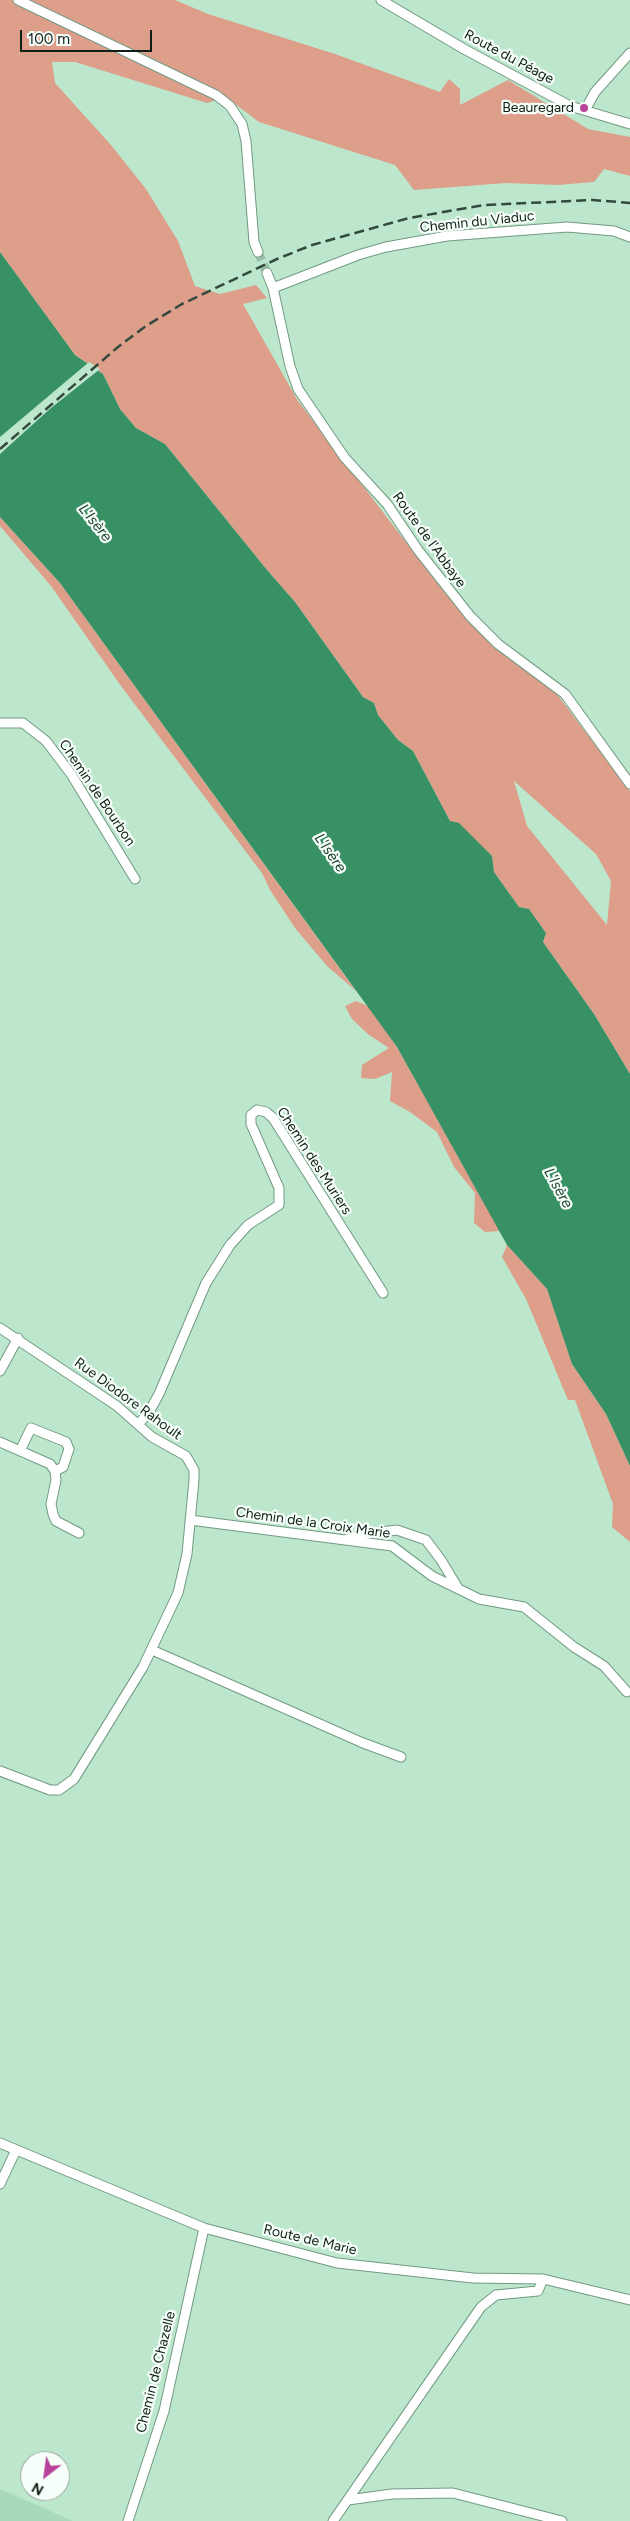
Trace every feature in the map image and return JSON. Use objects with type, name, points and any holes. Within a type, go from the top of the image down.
[{"type":"street","points":[[18,0],[216,94],[230,106],[242,124],[246,142],[254,242],[258,252]]},
{"type":"street","name":"Route du Péage","points":[[381,0],[464,49],[570,106],[630,124]]},
{"type":"street","points":[[585,110],[595,92],[630,53]]},
{"type":"street","name":"Chemin du Viaduc","points":[[273,288],[368,252],[447,236],[567,227],[614,231],[630,237]]},
{"type":"street","name":"Route de l'Abbaye","points":[[267,273],[273,288],[290,366],[298,389],[345,458],[387,504],[418,550],[470,616],[498,644],[565,694],[577,707],[630,784]]},
{"type":"street","name":"Chemin de Bourbon","points":[[0,723],[23,723],[46,741],[76,782],[135,879]]},
{"type":"street","name":"Chemin des Muriers","points":[[138,1424],[148,1414],[159,1394],[206,1283],[230,1245],[242,1230],[279,1205],[279,1188],[251,1124],[251,1115],[257,1110],[266,1112],[273,1118],[383,1293]]},
{"type":"street","name":"Rue Diodore Rahoult","points":[[0,1328],[18,1338],[117,1406],[161,1443],[186,1456],[194,1470],[186,1554],[178,1592],[152,1650],[79,1771],[66,1787],[59,1790],[50,1790],[0,1771]]},
{"type":"street","points":[[0,1371],[18,1338]]},
{"type":"street","points":[[20,1451],[31,1428],[66,1442],[69,1449],[62,1467],[55,1471]]},
{"type":"street","points":[[0,1442],[50,1464],[55,1471],[56,1480],[51,1504],[53,1514],[56,1521],[79,1534]]},
{"type":"street","name":"Chemin de la Croix Marie","points":[[190,1520],[392,1546],[432,1576],[479,1599],[524,1608],[574,1647],[604,1666],[627,1692]]},
{"type":"street","points":[[343,1541],[365,1534],[397,1530],[426,1540],[442,1560],[458,1588]]},
{"type":"street","points":[[152,1650],[401,1757]]},
{"type":"street","name":"Route de Marie","points":[[0,2143],[204,2228],[337,2263],[473,2278],[542,2279],[630,2300]]},
{"type":"street","points":[[0,2184],[16,2150]]},
{"type":"street","name":"Chemin de Chazelle","points":[[128,2521],[164,2411],[204,2228]]},
{"type":"street","points":[[333,2521],[481,2307],[496,2295],[538,2291],[542,2279]]},
{"type":"street","points":[[348,2500],[392,2494],[453,2492],[562,2521]]},
{"type":"shaded area","points":[[0,0],[175,0],[208,14],[335,54],[440,92],[449,79],[460,89],[460,105],[508,80],[588,129],[630,137],[630,176],[604,169],[594,182],[558,185],[506,183],[414,190],[395,165],[259,122],[226,97],[207,103],[75,62],[52,62],[55,83],[111,145],[146,189],[178,241],[195,286],[220,294],[256,285],[267,298],[243,304],[298,401],[444,592],[493,647],[556,693],[630,791],[630,1074],[594,1014],[543,942],[546,933],[529,909],[519,907],[494,872],[492,856],[450,821],[413,751],[398,740],[378,715],[374,703],[363,697],[295,602],[165,444],[136,428],[120,409],[103,374],[75,355],[0,252]],"holes":[[[514,781],[596,854],[611,881],[607,925],[527,826]]]},
{"type":"shaded area","points":[[0,517],[60,583],[356,991],[327,966],[295,928],[270,890],[262,873],[121,686],[51,586],[0,526]]},
{"type":"shaded area","points":[[356,1001],[368,1006],[397,1047],[500,1231],[485,1232],[474,1223],[475,1193],[454,1167],[437,1132],[410,1112],[390,1101],[392,1072],[375,1079],[361,1078],[362,1065],[389,1048],[369,1035],[352,1019],[345,1006]]},
{"type":"shaded area","points":[[507,1245],[547,1289],[572,1364],[606,1414],[630,1466],[630,1542],[612,1527],[613,1504],[575,1400],[568,1400],[526,1299],[502,1257]]},
{"type":"shaded area","points":[[0,2489],[20,2498],[20,2501],[27,2501],[73,2521],[0,2521]]},
{"type":"water","name":"L'Isère","points":[[0,252],[75,355],[103,374],[120,409],[136,428],[165,444],[295,602],[363,697],[374,703],[378,715],[398,740],[413,751],[450,821],[459,823],[492,856],[494,872],[519,907],[529,909],[546,933],[543,942],[594,1014],[630,1074],[630,1466],[606,1414],[572,1364],[547,1289],[507,1245],[397,1047],[60,583],[0,517]]},
{"type":"pier","points":[[89,362],[100,369],[51,408],[0,454],[0,437]]},
{"type":"tunnel","points":[[258,252],[267,273]]},
{"type":"railway","points":[[0,449],[118,347],[146,326],[182,304],[277,259],[312,245],[409,218],[484,205],[593,200],[630,203]]},
{"type":"place","name":"Beauregard","points":[[584,108]]}]
